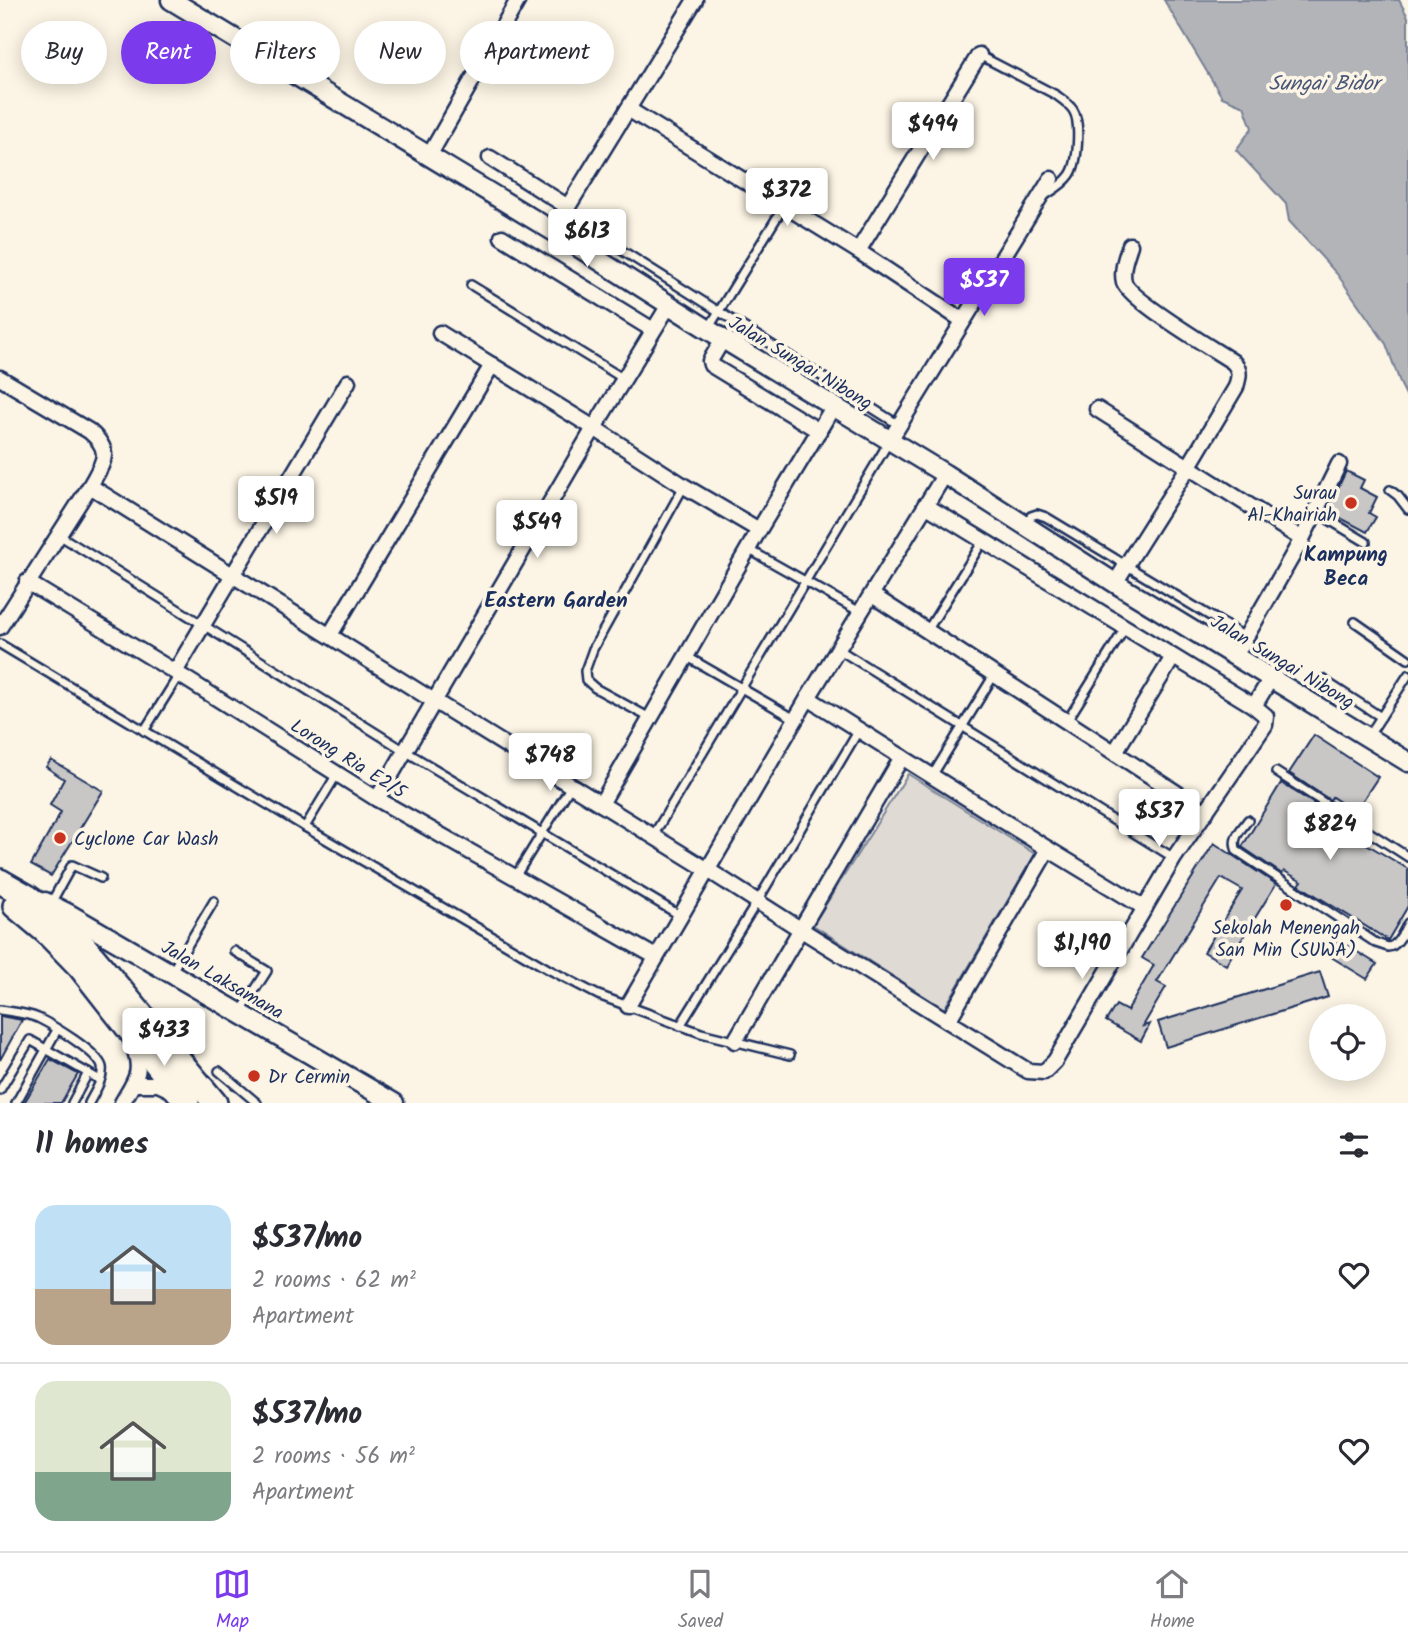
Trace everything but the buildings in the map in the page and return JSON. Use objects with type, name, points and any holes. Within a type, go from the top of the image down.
[{"type":"highway","points":[[0,881],[28,897],[85,947],[215,1103]]},
{"type":"highway","points":[[0,896],[31,918],[61,946],[185,1100]]},
{"type":"street","name":"Jalan Sungai Nibong","points":[[171,0],[553,231],[833,407],[894,432],[944,474],[1115,583],[1408,762]]},
{"type":"street","points":[[429,156],[518,0]]},
{"type":"street","points":[[553,231],[695,0]]},
{"type":"street","points":[[858,251],[979,55]]},
{"type":"street","points":[[628,109],[858,251],[962,320]]},
{"type":"street","points":[[490,158],[566,210]]},
{"type":"street","points":[[894,432],[1051,179]]},
{"type":"street","points":[[502,237],[653,330]]},
{"type":"street","points":[[1115,583],[1189,467],[1236,387],[1239,375],[1233,362],[1128,291],[1124,281],[1124,266],[1130,245]]},
{"type":"street","points":[[377,799],[669,305]]},
{"type":"street","points":[[440,333],[759,530]]},
{"type":"street","points":[[716,335],[711,365],[819,431]]},
{"type":"street","points":[[330,635],[492,365]]},
{"type":"street","points":[[0,378],[89,431],[104,446],[103,463],[90,486],[0,627]]},
{"type":"street","points":[[177,673],[348,382]]},
{"type":"street","points":[[601,804],[833,407]]},
{"type":"street","points":[[1097,409],[1302,539]]},
{"type":"street","points":[[1235,656],[1302,539],[1339,464]]},
{"type":"street","points":[[628,1006],[808,698],[944,474]]},
{"type":"street","points":[[90,486],[1028,1071],[1044,1072],[1055,1061],[1174,858],[1265,724],[1266,716],[1255,706],[925,505]]},
{"type":"street","name":"Lorong Ria E2/5","points":[[27,582],[377,799],[656,957]]},
{"type":"street","points":[[872,595],[1206,811]]},
{"type":"street","points":[[1115,752],[1173,657]]},
{"type":"street","points":[[1255,706],[1271,678]]},
{"type":"street","points":[[808,698],[1145,908]]},
{"type":"street","points":[[735,1041],[902,757]]},
{"type":"street","points":[[948,1021],[1048,849]]},
{"type":"street","name":"Jalan Laksamana","points":[[28,897],[50,904],[394,1103]]},
{"type":"street","points":[[124,1024],[138,1061],[129,1097]]},
{"type":"street","points":[[129,1097],[152,1084],[164,1086],[185,1100]]},
{"type":"lane","points":[[979,55],[1056,95],[1075,113],[1076,162],[1071,174],[1060,186],[1037,201]]},
{"type":"lane","points":[[716,335],[719,312],[784,206]]},
{"type":"lane","points":[[566,210],[894,432],[653,836]]},
{"type":"lane","points":[[471,285],[624,379]]},
{"type":"lane","points":[[650,718],[595,688],[586,680],[584,671],[593,649],[684,486]]},
{"type":"lane","points":[[1390,489],[1408,509]]},
{"type":"lane","points":[[1315,512],[1366,542]]},
{"type":"lane","points":[[1025,525],[1031,516],[1037,514],[1045,517],[1246,638]]},
{"type":"lane","points":[[59,534],[405,751],[681,916]]},
{"type":"lane","points":[[927,631],[984,541]]},
{"type":"lane","points":[[748,549],[861,612]]},
{"type":"lane","points":[[1356,622],[1408,659]]},
{"type":"lane","points":[[1067,722],[1125,628]]},
{"type":"lane","points":[[0,644],[548,969],[598,995],[680,1026],[790,1055]]},
{"type":"lane","points":[[838,649],[1174,858]]},
{"type":"lane","points":[[686,656],[796,719]]},
{"type":"lane","points":[[144,731],[177,673]]},
{"type":"lane","points":[[932,776],[994,675]]},
{"type":"lane","points":[[1368,738],[1408,675]]},
{"type":"lane","points":[[1322,679],[1381,716]]},
{"type":"lane","points":[[680,1026],[859,730]]},
{"type":"lane","points":[[1276,772],[1408,858]]},
{"type":"lane","points":[[305,827],[337,774]]},
{"type":"lane","points":[[515,877],[572,786]]},
{"type":"lane","points":[[1248,820],[1236,837],[1234,845],[1237,851],[1376,943],[1387,947],[1393,945],[1408,923]]},
{"type":"lane","points":[[50,904],[72,865],[101,878]]},
{"type":"lane","points":[[171,974],[214,901]]},
{"type":"lane","points":[[234,951],[267,971],[240,1013]]},
{"type":"lane","points":[[0,1010],[37,1018],[93,1054],[102,1066],[100,1080],[89,1103]]},
{"type":"lane","points":[[16,1103],[57,1030]]},
{"type":"lane","points":[[0,1090],[30,1040],[100,1080]]},
{"type":"lane","points":[[219,1071],[257,1103]]},
{"type":"lane","points":[[72,1103],[88,1073]]},
{"type":"shaded area","points":[[908,774],[1035,854],[944,1009],[813,925]]},
{"type":"water","name":"Sungai Bidor","points":[[1164,0],[1399,0],[1408,17],[1408,399],[1386,344],[1337,274],[1289,221],[1286,204],[1236,150],[1252,128],[1244,106],[1222,97]]},
{"type":"place","name":"Surau Al-Khairiah","points":[[1351,503]]},
{"type":"place","name":"Cyclone Car Wash","points":[[60,838]]},
{"type":"place","name":"Sekolah Menengah San Min (SUWA)","points":[[1286,905]]},
{"type":"place","name":"Dr Cermin","points":[[254,1076]]},
{"type":"district","name":"Kampung Beca","points":[[1346,566]]},
{"type":"district","name":"Eastern Garden","points":[[556,600]]}]
